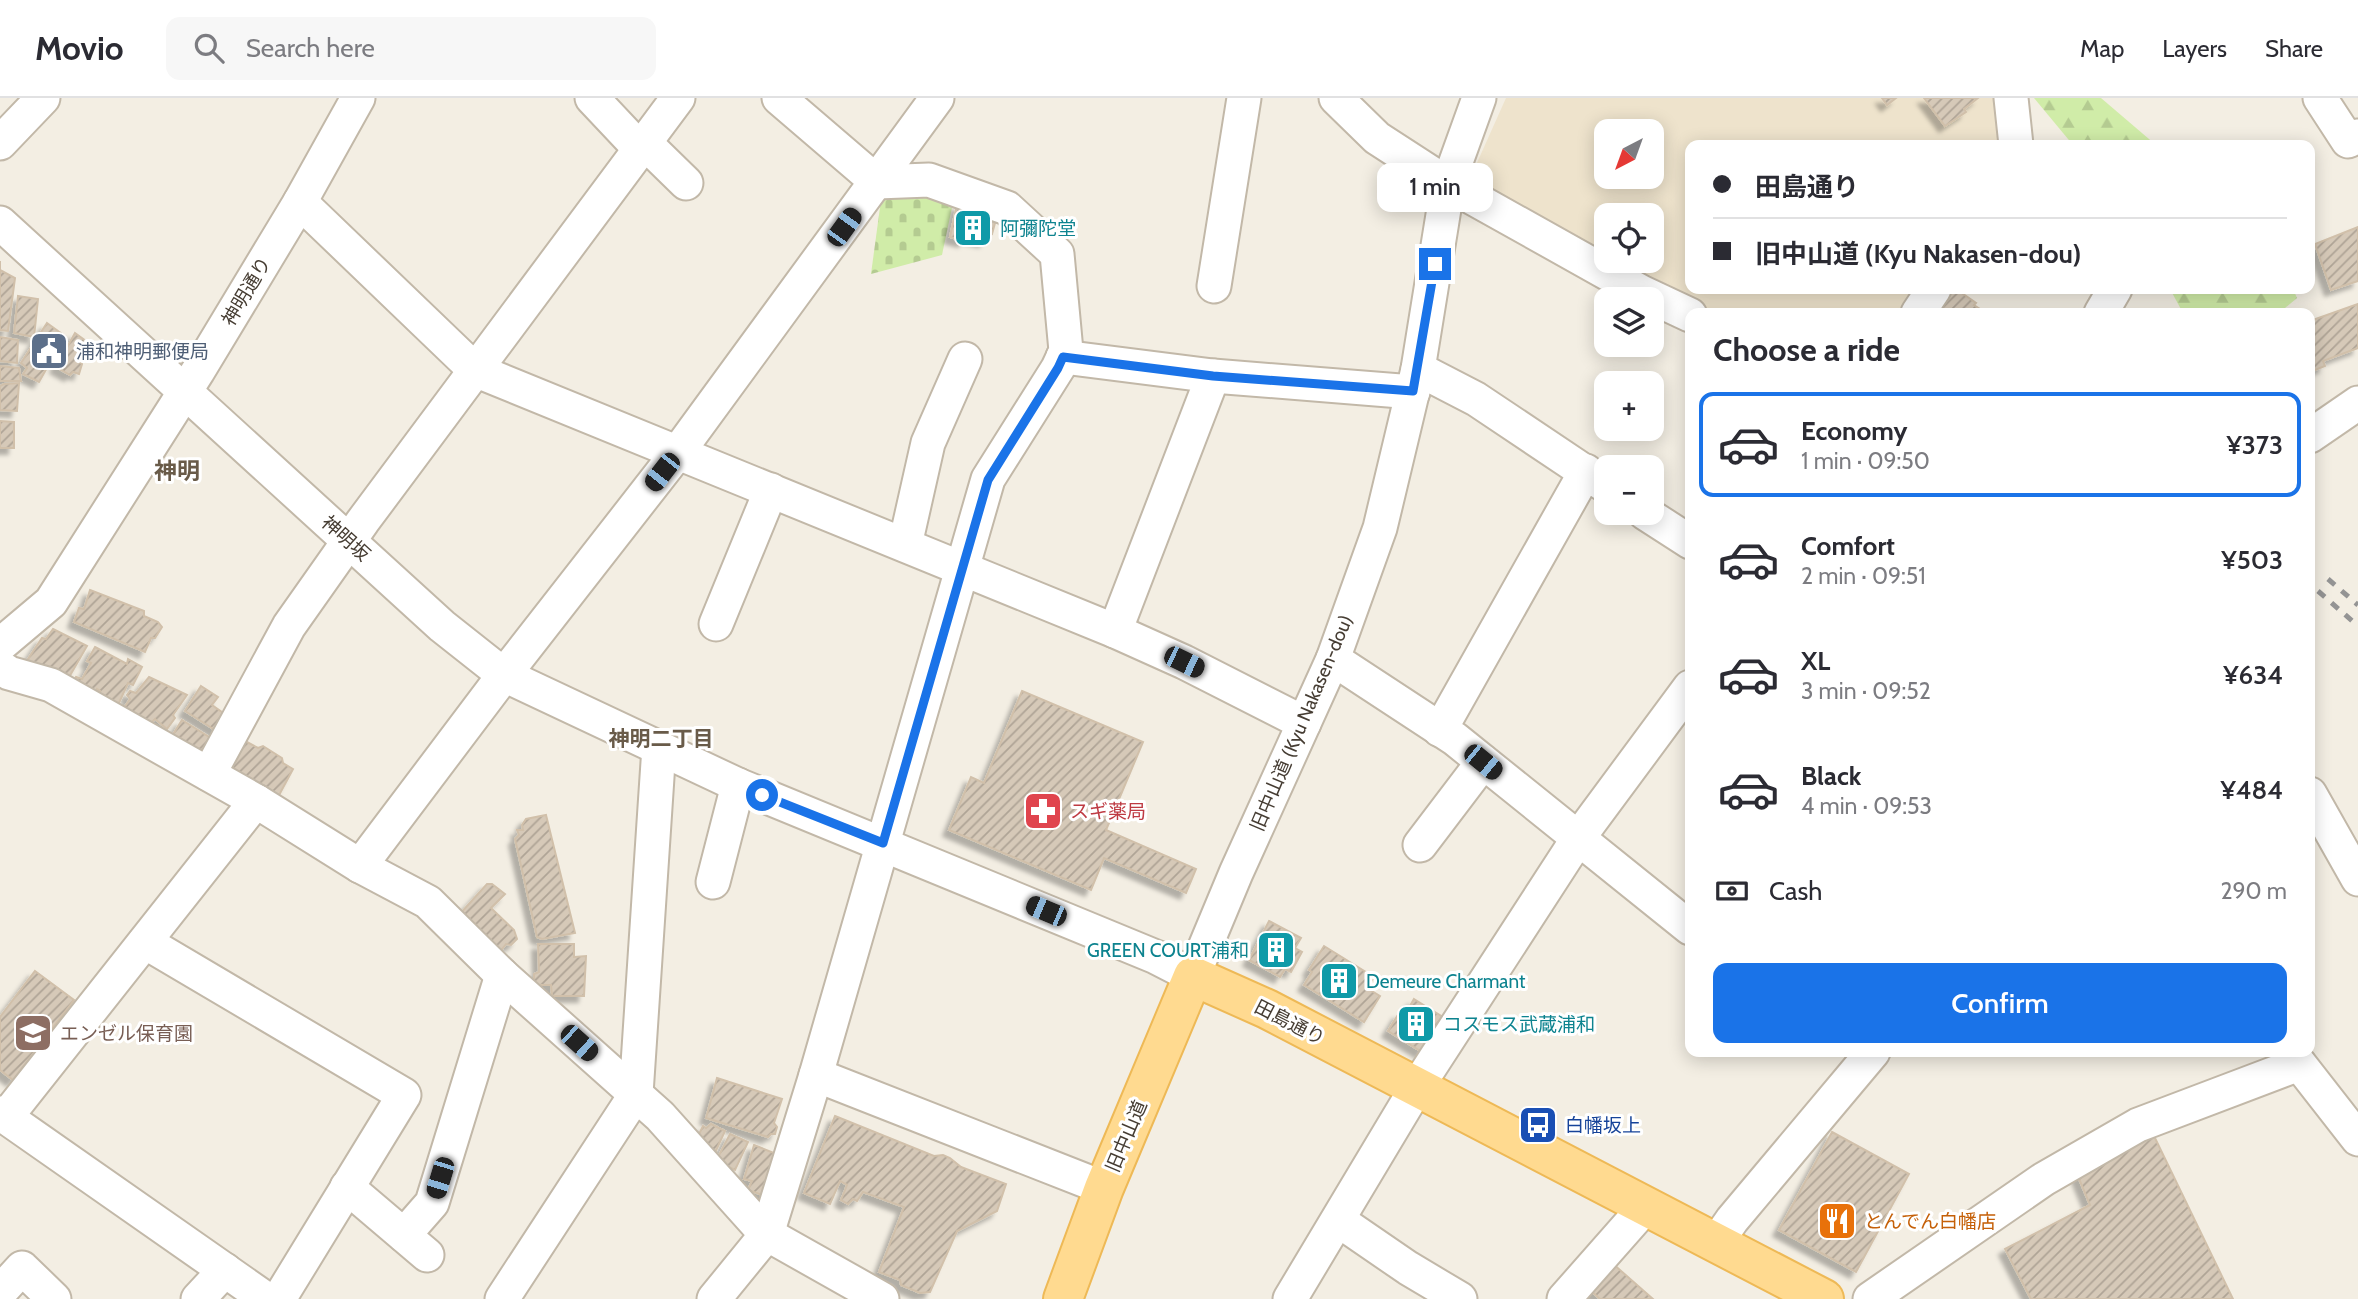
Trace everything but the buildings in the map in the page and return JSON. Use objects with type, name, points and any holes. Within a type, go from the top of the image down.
[{"type":"main road","name":"田島通り","points":[[1193,976],[1267,1009],[1824,1299]]},
{"type":"main road","name":"旧中山道","points":[[1063,1299],[1104,1188],[1193,976]]},
{"type":"street","points":[[0,143],[43,98]]},
{"type":"street","name":"神明通り","points":[[0,645],[51,602],[185,392],[300,202],[358,98]]},
{"type":"street","points":[[592,98],[686,183]]},
{"type":"street","points":[[209,774],[289,626],[349,540],[678,98]]},
{"type":"street","points":[[714,1299],[767,1234],[816,1075],[988,480],[1066,351],[1058,254],[1007,208],[929,180],[877,182],[779,98]]},
{"type":"street","points":[[360,866],[504,675],[678,452],[937,98]]},
{"type":"street","points":[[1214,286],[1244,98]]},
{"type":"street","points":[[1336,98],[1377,138],[1448,184],[1641,292],[1685,313]]},
{"type":"street","name":"旧中山道 (Kyu Nakasen-dou)","points":[[1193,976],[1236,873],[1333,659],[1380,528],[1415,380],[1448,184],[1479,98]]},
{"type":"street","points":[[2011,98],[2015,140]]},
{"type":"street","points":[[2320,98],[2348,141],[2358,136]]},
{"type":"street","points":[[300,202],[475,370],[1115,631],[1184,662],[1304,723]]},
{"type":"street","name":"神明坂","points":[[0,223],[442,626],[504,675],[738,785]]},
{"type":"street","points":[[1063,357],[1213,376],[1415,380],[1476,399],[1594,477]]},
{"type":"street","points":[[905,545],[928,443],[965,359]]},
{"type":"street","points":[[1115,631],[1213,376]]},
{"type":"street","points":[[2315,433],[2358,403]]},
{"type":"street","points":[[1440,730],[1594,481]]},
{"type":"street","points":[[716,624],[771,490]]},
{"type":"street","points":[[1663,525],[1685,539]]},
{"type":"street","points":[[1333,659],[1483,762],[1685,924]]},
{"type":"street","points":[[0,667],[9,673],[51,685],[256,801],[360,866],[428,902],[502,975],[660,1116],[767,1234],[882,1299]]},
{"type":"street","points":[[1290,1299],[1417,1087],[1579,837],[1685,694]]},
{"type":"street","points":[[502,1299],[636,1094],[659,747]]},
{"type":"street","points":[[1420,845],[1483,762]]},
{"type":"street","points":[[713,882],[738,785]]},
{"type":"street","name":"田島通り","points":[[738,785],[1156,957],[1193,976]]},
{"type":"street","points":[[256,801],[3,1115],[266,1299]]},
{"type":"street","points":[[2315,803],[2358,879]]},
{"type":"street","points":[[145,942],[404,1095],[279,1299]]},
{"type":"street","points":[[347,1187],[416,1245],[432,1203],[502,975]]},
{"type":"street","points":[[1716,1243],[1858,1057]]},
{"type":"street","points":[[1870,1299],[2044,1179],[2138,1125],[2294,1058],[2358,1139]]},
{"type":"street","points":[[816,1075],[1104,1188]]},
{"type":"street","points":[[2321,1090],[2358,1094]]},
{"type":"street","points":[[1564,1299],[1646,1206]]},
{"type":"street","points":[[1338,1220],[1408,1268],[1460,1299]]},
{"type":"street","points":[[0,1292],[22,1268],[54,1299]]},
{"type":"street","points":[[198,1299],[225,1270]]},
{"type":"shaded area","points":[[1506,98],[2011,98],[2015,140],[1685,140],[1685,294],[1923,294],[1913,308],[1702,308],[1636,273],[1664,273],[1664,203],[1594,203],[1594,250],[1480,187],[1476,165]]},
{"type":"green space","points":[[2034,98],[2101,98],[2150,140],[2069,140]]},
{"type":"green space","points":[[932,191],[954,198],[942,255],[871,274],[881,200]]},
{"type":"green space","points":[[2173,294],[2295,294],[2297,298],[2285,308],[2180,308]]},
{"type":"railway","points":[[2328,579],[2358,605]]},
{"type":"railway","points":[[2318,591],[2358,626]]},
{"type":"place","name":"阿彌陀堂","points":[[973,228]]},
{"type":"place","name":"浦和神明郵便局","points":[[49,351]]},
{"type":"place","name":"スギ薬局","points":[[1043,811]]},
{"type":"place","name":"GREEN COURT浦和","points":[[1276,950]]},
{"type":"place","name":"Demeure Charmant","points":[[1339,981]]},
{"type":"place","name":"コスモス武蔵浦和","points":[[1416,1024]]},
{"type":"place","name":"エンゼル保育園","points":[[33,1033]]},
{"type":"place","name":"白幡坂上","points":[[1538,1125]]},
{"type":"place","name":"とんでん白幡店","points":[[1837,1221]]},
{"type":"district","name":"神明","points":[[177,471]]},
{"type":"district","name":"神明二丁目","points":[[661,739]]},
{"type":"route","points":[[762,795],[883,843],[988,480],[1063,357],[1213,376],[1413,391],[1435,264]]}]
